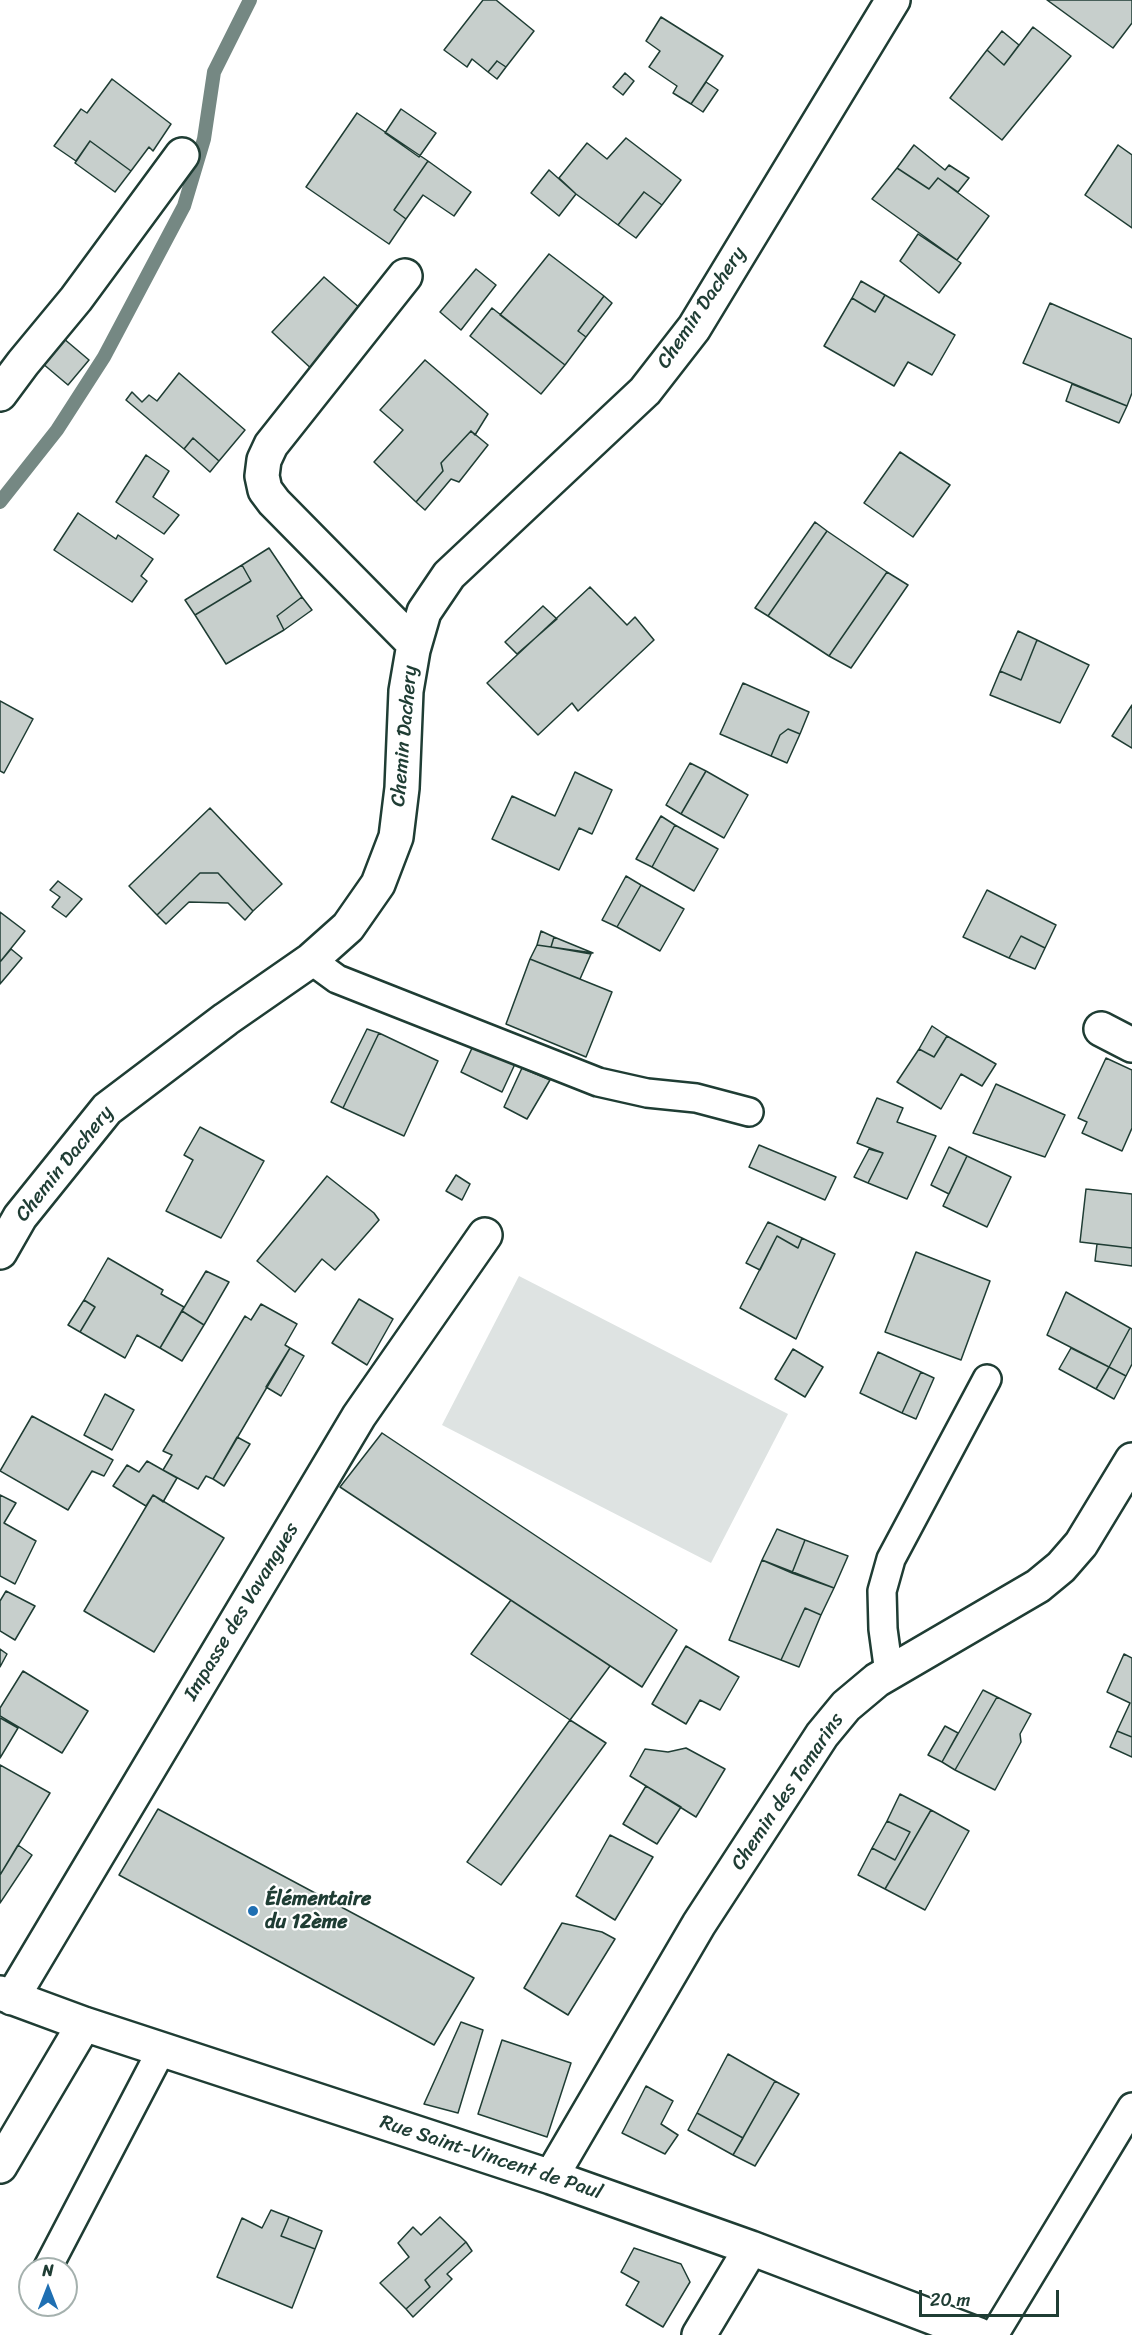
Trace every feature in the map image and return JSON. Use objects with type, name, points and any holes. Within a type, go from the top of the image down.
[{"type":"street","name":"Chemin Dachery","points":[[0,1252],[20,1217],[107,1108],[226,1019],[311,960],[348,927],[378,884],[396,837],[402,788],[406,691],[414,644],[424,612],[449,575],[645,391],[694,328],[893,0]]},
{"type":"street","points":[[0,394],[76,299],[182,155]]},
{"type":"street","points":[[405,276],[272,445],[264,460],[262,476],[265,490],[274,502],[414,644]]},
{"type":"street","points":[[1101,1029],[1132,1045]]},
{"type":"street","name":"Impasse des Vavangues","points":[[6,1996],[359,1416],[485,1235]]},
{"type":"street","name":"Chemin des Tamarins","points":[[551,2177],[699,1924],[822,1735],[846,1706],[890,1673],[1038,1586],[1061,1567],[1081,1544],[1132,1460]]},
{"type":"street","name":"Rue Saint-Vincent de Paul","points":[[6,1996],[84,2024],[551,2177],[751,2248],[979,2335]]},
{"type":"street","points":[[0,2166],[84,2024]]},
{"type":"street","points":[[699,2335],[751,2248]]},
{"type":"lane","points":[[311,960],[337,979],[598,1082],[647,1093],[696,1098],[750,1112]]},
{"type":"lane","points":[[890,1673],[883,1629],[882,1591],[891,1559],[987,1379]]},
{"type":"lane","points":[[53,2257],[162,2049]]},
{"type":"lane","points":[[994,2335],[1132,2107]]},
{"type":"shaded area","points":[[519,1276],[788,1414],[711,1563],[442,1425]]},
{"type":"building","points":[[483,0],[496,0],[534,31],[506,67],[497,61],[488,72],[472,59],[467,67],[444,50]]},
{"type":"building","points":[[1047,0],[1132,0],[1132,23],[1113,48]]},
{"type":"building","points":[[661,17],[723,56],[691,104],[673,93],[677,86],[649,67],[660,51],[646,41]]},
{"type":"building","points":[[1033,27],[1071,56],[1002,140],[950,98],[987,50],[1004,65]]},
{"type":"building","points":[[1002,31],[1019,45],[1004,65],[987,50]]},
{"type":"building","points":[[497,61],[506,67],[497,79],[488,72]]},
{"type":"building","points":[[625,73],[634,81],[623,95],[613,87]]},
{"type":"building","points":[[112,79],[171,124],[153,151],[149,147],[131,171],[90,141],[76,161],[54,146],[81,109],[87,113]]},
{"type":"building","points":[[706,82],[718,90],[703,112],[691,104]]},
{"type":"building","points":[[401,109],[436,133],[419,157],[385,133]]},
{"type":"building","points":[[357,113],[428,161],[394,210],[406,219],[389,244],[306,187]]},
{"type":"building","points":[[626,138],[681,180],[662,205],[644,192],[618,225],[576,194],[559,178],[587,143],[607,159]]},
{"type":"building","points":[[90,141],[131,171],[115,192],[75,163]]},
{"type":"building","points":[[914,145],[945,170],[949,165],[969,178],[958,192],[938,178],[929,189],[897,168]]},
{"type":"building","points":[[1118,145],[1132,155],[1132,228],[1085,195]]},
{"type":"building","points":[[428,161],[471,192],[454,216],[423,195],[406,219],[394,210]]},
{"type":"building","points":[[897,168],[929,189],[938,178],[989,216],[957,260],[872,199]]},
{"type":"building","points":[[549,170],[576,194],[559,216],[531,193]]},
{"type":"building","points":[[644,192],[662,205],[636,238],[618,225]]},
{"type":"building","points":[[918,234],[961,263],[939,293],[900,261]]},
{"type":"building","points":[[549,254],[604,296],[578,331],[586,337],[565,365],[500,315]]},
{"type":"building","points":[[476,269],[496,285],[461,330],[440,312]]},
{"type":"building","points":[[324,277],[368,315],[316,373],[272,332]]},
{"type":"building","points":[[861,281],[885,295],[875,312],[852,298]]},
{"type":"building","points":[[885,295],[955,335],[932,375],[908,362],[894,386],[824,346],[852,298],[875,312]]},
{"type":"building","points":[[604,296],[612,303],[586,337],[578,331]]},
{"type":"building","points":[[1050,303],[1132,339],[1132,393],[1127,406],[1023,363]]},
{"type":"building","points":[[492,308],[565,365],[541,394],[470,336]]},
{"type":"building","points":[[63,338],[89,360],[68,385],[42,363]]},
{"type":"building","points":[[425,360],[488,414],[475,435],[471,431],[441,463],[443,471],[416,502],[374,462],[403,430],[380,410]]},
{"type":"building","points":[[179,373],[245,430],[219,461],[193,438],[184,449],[126,400],[132,392],[142,402],[149,395],[157,401]]},
{"type":"building","points":[[1072,384],[1127,406],[1119,423],[1066,401]]},
{"type":"building","points":[[471,431],[488,445],[459,482],[451,479],[425,510],[416,502],[443,471],[441,463]]},
{"type":"building","points":[[193,438],[219,461],[210,472],[184,449]]},
{"type":"building","points":[[900,452],[950,485],[913,537],[864,503]]},
{"type":"building","points":[[146,455],[169,471],[153,497],[179,515],[164,534],[116,502]]},
{"type":"building","points":[[78,513],[116,539],[118,535],[153,559],[141,576],[147,581],[132,602],[54,550]]},
{"type":"building","points":[[815,522],[827,531],[768,616],[755,608]]},
{"type":"building","points":[[827,531],[887,572],[829,656],[768,616]]},
{"type":"building","points":[[269,548],[302,597],[277,616],[284,630],[226,664],[195,615],[251,581],[242,565]]},
{"type":"building","points":[[242,565],[251,581],[195,615],[185,600]]},
{"type":"building","points":[[887,572],[908,585],[851,668],[829,656]]},
{"type":"building","points":[[590,587],[627,625],[635,617],[654,640],[578,711],[572,703],[538,735],[487,683]]},
{"type":"building","points":[[302,597],[312,610],[284,630],[277,616]]},
{"type":"building","points":[[543,606],[557,619],[517,654],[505,642]]},
{"type":"building","points":[[1018,631],[1037,640],[1021,680],[1000,671]]},
{"type":"building","points":[[1037,640],[1089,665],[1060,723],[990,695],[1000,671],[1021,680]]},
{"type":"building","points":[[743,683],[809,712],[800,734],[788,729],[780,735],[771,756],[720,734]]},
{"type":"building","points":[[0,701],[33,719],[4,773],[0,771]]},
{"type":"building","points":[[1132,705],[1132,748],[1112,736]]},
{"type":"building","points":[[788,729],[800,734],[787,763],[771,756],[780,735]]},
{"type":"building","points":[[690,763],[706,771],[681,814],[666,805]]},
{"type":"building","points":[[706,771],[748,795],[724,838],[681,814]]},
{"type":"building","points":[[575,772],[612,790],[592,834],[579,828],[559,870],[492,839],[512,796],[555,816]]},
{"type":"building","points":[[210,808],[282,884],[253,911],[218,873],[200,873],[157,915],[129,886]]},
{"type":"building","points":[[661,816],[675,825],[652,867],[636,859]]},
{"type":"building","points":[[675,825],[718,849],[694,891],[652,867]]},
{"type":"building","points":[[200,873],[218,873],[253,911],[245,920],[228,903],[189,902],[166,924],[157,915]]},
{"type":"building","points":[[626,876],[641,885],[617,927],[602,920]]},
{"type":"building","points":[[58,881],[82,899],[66,917],[52,907],[60,897],[50,890]]},
{"type":"building","points":[[641,885],[684,909],[660,951],[617,927]]},
{"type":"building","points":[[987,890],[1056,925],[1045,948],[1021,936],[1009,958],[963,937]]},
{"type":"building","points":[[0,912],[25,931],[0,962]]},
{"type":"building","points":[[541,931],[554,937],[551,947],[537,945]]},
{"type":"building","points":[[1021,936],[1045,948],[1035,969],[1009,958]]},
{"type":"building","points":[[554,937],[593,953],[551,947]]},
{"type":"building","points":[[537,945],[591,954],[580,979],[530,959]]},
{"type":"building","points":[[11,949],[22,958],[0,984],[0,962]]},
{"type":"building","points":[[530,959],[612,992],[586,1057],[506,1024]]},
{"type":"building","points":[[932,1026],[947,1036],[934,1057],[919,1049]]},
{"type":"building","points":[[367,1029],[379,1033],[343,1108],[331,1102]]},
{"type":"building","points":[[379,1033],[438,1061],[404,1136],[343,1108]]},
{"type":"building","points":[[947,1036],[996,1064],[982,1086],[961,1074],[941,1109],[897,1082],[919,1049],[934,1057]]},
{"type":"building","points":[[473,1046],[515,1064],[502,1092],[461,1072]]},
{"type":"building","points":[[1106,1058],[1132,1070],[1132,1128],[1122,1151],[1082,1133],[1087,1122],[1078,1118]]},
{"type":"building","points":[[522,1068],[550,1080],[527,1119],[504,1107]]},
{"type":"building","points":[[996,1084],[1065,1115],[1045,1157],[973,1133]]},
{"type":"building","points":[[877,1098],[903,1108],[897,1122],[936,1136],[907,1199],[868,1183],[883,1153],[857,1143]]},
{"type":"building","points":[[200,1127],[264,1161],[221,1238],[166,1211],[193,1160],[184,1155]]},
{"type":"building","points":[[759,1145],[836,1177],[825,1200],[749,1167]]},
{"type":"building","points":[[949,1147],[967,1156],[949,1194],[931,1185]]},
{"type":"building","points":[[869,1149],[883,1153],[868,1183],[854,1177]]},
{"type":"building","points":[[967,1156],[1011,1177],[987,1227],[943,1206]]},
{"type":"building","points":[[456,1175],[470,1184],[462,1200],[446,1191]]},
{"type":"building","points":[[327,1176],[374,1213],[379,1220],[335,1270],[322,1259],[295,1292],[257,1261]]},
{"type":"building","points":[[1086,1189],[1132,1194],[1132,1248],[1080,1242]]},
{"type":"building","points":[[768,1222],[802,1238],[798,1248],[777,1236],[760,1270],[746,1263]]},
{"type":"building","points":[[777,1236],[798,1248],[802,1238],[835,1254],[796,1339],[740,1308]]},
{"type":"building","points":[[1097,1244],[1132,1248],[1132,1266],[1095,1261]]},
{"type":"building","points":[[916,1252],[990,1281],[961,1360],[885,1332]]},
{"type":"building","points":[[108,1258],[163,1290],[161,1294],[184,1307],[160,1348],[137,1335],[125,1358],[80,1332],[95,1307],[84,1300]]},
{"type":"building","points":[[206,1271],[229,1282],[204,1325],[182,1311]]},
{"type":"building","points":[[1066,1292],[1130,1328],[1109,1367],[1047,1335]]},
{"type":"building","points":[[359,1299],[393,1319],[367,1365],[332,1343]]},
{"type":"building","points":[[84,1300],[95,1307],[80,1332],[68,1325]]},
{"type":"building","points":[[261,1304],[297,1324],[285,1345],[290,1348],[213,1479],[206,1476],[198,1489],[163,1470],[172,1455],[163,1451],[245,1316],[251,1320]]},
{"type":"building","points":[[182,1311],[204,1325],[182,1361],[160,1348]]},
{"type":"building","points":[[1130,1328],[1132,1329],[1132,1364],[1126,1376],[1109,1367]]},
{"type":"building","points":[[290,1348],[304,1356],[281,1396],[266,1387]]},
{"type":"building","points":[[1071,1348],[1109,1367],[1096,1389],[1059,1369]]},
{"type":"building","points":[[793,1349],[823,1367],[805,1397],[775,1379]]},
{"type":"building","points":[[878,1352],[921,1372],[902,1413],[860,1393]]},
{"type":"building","points":[[1109,1367],[1126,1376],[1114,1399],[1096,1389]]},
{"type":"building","points":[[921,1372],[934,1378],[916,1419],[902,1413]]},
{"type":"building","points":[[105,1394],[134,1410],[112,1450],[84,1435]]},
{"type":"building","points":[[32,1416],[113,1460],[104,1476],[92,1471],[68,1510],[0,1471]]},
{"type":"building","points":[[382,1433],[677,1630],[642,1687],[340,1487]]},
{"type":"building","points":[[237,1437],[250,1444],[224,1486],[213,1479]]},
{"type":"building","points":[[147,1461],[177,1478],[163,1502],[153,1495],[146,1506],[113,1486],[127,1465],[139,1472]]},
{"type":"building","points":[[0,1495],[16,1503],[4,1523],[36,1541],[15,1584],[0,1576]]},
{"type":"building","points":[[153,1495],[224,1538],[154,1652],[84,1611]]},
{"type":"building","points":[[777,1529],[805,1540],[792,1573],[762,1560]]},
{"type":"building","points":[[805,1540],[848,1556],[834,1588],[792,1573]]},
{"type":"building","points":[[762,1560],[834,1588],[821,1615],[805,1608],[781,1660],[729,1640]]},
{"type":"building","points":[[6,1591],[35,1606],[15,1640],[0,1631],[0,1601]]},
{"type":"building","points":[[511,1600],[610,1666],[570,1720],[471,1654]]},
{"type":"building","points":[[805,1608],[821,1615],[799,1667],[781,1660]]},
{"type":"building","points":[[686,1646],[739,1677],[720,1710],[700,1700],[686,1724],[652,1704]]},
{"type":"building","points":[[0,1649],[7,1654],[0,1667]]},
{"type":"building","points":[[1124,1654],[1132,1658],[1132,1737],[1117,1731],[1130,1703],[1107,1692]]},
{"type":"building","points":[[23,1671],[88,1711],[62,1753],[0,1716],[0,1708]]},
{"type":"building","points":[[983,1690],[997,1697],[955,1770],[942,1762]]},
{"type":"building","points":[[997,1697],[1031,1714],[1020,1734],[1021,1742],[995,1790],[955,1770]]},
{"type":"building","points":[[0,1718],[18,1728],[0,1758]]},
{"type":"building","points":[[570,1720],[606,1743],[501,1885],[467,1862]]},
{"type":"building","points":[[945,1726],[958,1733],[942,1762],[928,1755]]},
{"type":"building","points":[[1117,1731],[1132,1737],[1132,1757],[1110,1747]]},
{"type":"building","points":[[686,1748],[725,1769],[696,1817],[630,1776],[645,1749],[668,1752]]},
{"type":"building","points":[[0,1765],[50,1793],[0,1875]]},
{"type":"building","points":[[646,1786],[681,1807],[657,1844],[623,1824]]},
{"type":"building","points":[[900,1794],[931,1810],[885,1889],[858,1875],[872,1848],[895,1860],[910,1832],[887,1821]]},
{"type":"building","points":[[158,1809],[474,1978],[434,2045],[119,1875]]},
{"type":"building","points":[[931,1810],[969,1831],[925,1910],[885,1889]]},
{"type":"building","points":[[887,1821],[910,1832],[895,1860],[872,1848]]},
{"type":"building","points":[[610,1835],[653,1857],[615,1920],[576,1896]]},
{"type":"building","points":[[18,1845],[32,1855],[0,1903],[0,1875]]},
{"type":"building","points":[[562,1923],[602,1932],[615,1939],[568,2015],[524,1988]]},
{"type":"building","points":[[461,2022],[483,2030],[458,2113],[424,2104]]},
{"type":"building","points":[[502,2040],[571,2063],[547,2137],[478,2114]]},
{"type":"building","points":[[728,2054],[775,2081],[743,2138],[697,2113]]},
{"type":"building","points":[[775,2081],[799,2094],[755,2166],[733,2155]]},
{"type":"building","points":[[646,2086],[673,2101],[661,2124],[678,2135],[665,2154],[622,2133]]},
{"type":"building","points":[[697,2113],[743,2138],[733,2155],[688,2130]]},
{"type":"building","points":[[271,2210],[289,2217],[281,2236],[315,2249],[292,2308],[217,2277],[242,2218],[262,2228]]},
{"type":"building","points":[[289,2217],[322,2231],[315,2249],[281,2236]]},
{"type":"building","points":[[440,2217],[466,2242],[425,2280],[430,2287],[406,2309],[380,2283],[409,2257],[398,2243],[413,2227],[421,2235]]},
{"type":"building","points":[[466,2242],[472,2251],[447,2274],[452,2279],[413,2317],[406,2309],[430,2287],[425,2280]]},
{"type":"building","points":[[634,2248],[681,2264],[690,2282],[663,2327],[626,2305],[639,2282],[621,2272]]},
{"type":"waterway","points":[[0,502],[57,430],[104,357],[184,206],[204,139],[214,72],[250,0]]},
{"type":"place","name":"Élémentaire du 12ème","points":[[253,1911]]}]
